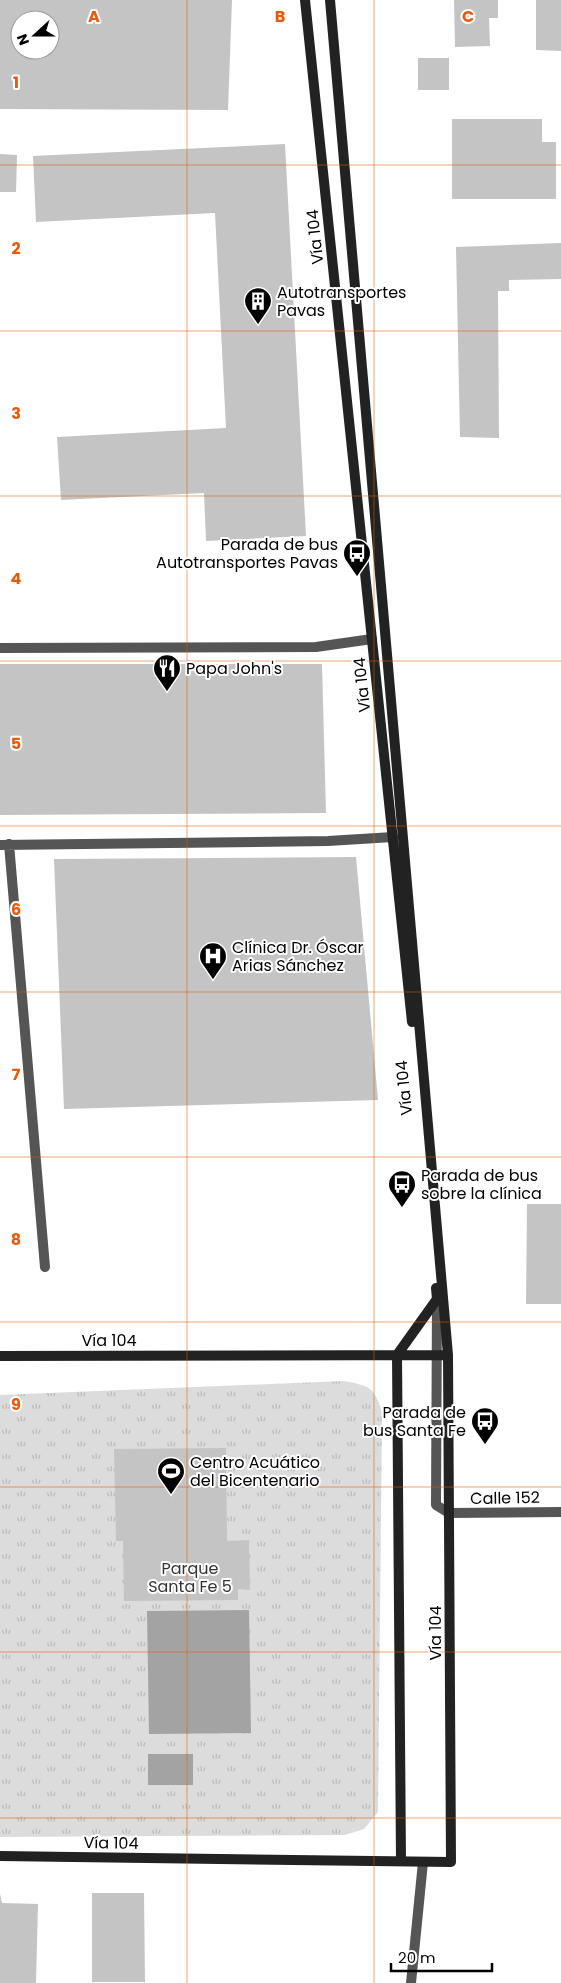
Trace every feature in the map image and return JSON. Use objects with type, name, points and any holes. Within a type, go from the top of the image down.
[{"type":"main road","name":"Vía 104","points":[[306,0],[427,1164],[437,1299]]},
{"type":"main road","name":"Vía 104","points":[[0,1856],[451,1862],[448,1355],[330,0]]},
{"type":"main road","points":[[401,1861],[397,1354],[437,1299]]},
{"type":"main road","name":"Vía 104","points":[[0,1356],[448,1355]]},
{"type":"street","points":[[0,648],[316,647],[372,639]]},
{"type":"street","points":[[45,1267],[5,845],[328,841],[393,837]]},
{"type":"street","points":[[437,1299],[436,1504],[449,1513]]},
{"type":"street","name":"Calle 152","points":[[449,1513],[561,1512]]},
{"type":"street","points":[[411,1983],[423,1862]]},
{"type":"green space","name":"Parque Santa Fe 5","points":[[344,1381],[360,1384],[370,1389],[376,1397],[382,1412],[378,1812],[364,1829],[345,1835],[0,1837],[0,1395]]},
{"type":"shaded area","points":[[249,1610],[251,1733],[149,1734],[147,1611]]},
{"type":"shaded area","points":[[148,1754],[193,1754],[193,1785],[148,1785]]},
{"type":"building","points":[[0,0],[232,0],[228,110],[0,109]]},
{"type":"building","points":[[454,0],[498,0],[498,18],[489,18],[490,46],[455,47]]},
{"type":"building","points":[[536,0],[561,0],[561,51],[536,50]]},
{"type":"building","points":[[418,58],[449,58],[449,90],[418,90]]},
{"type":"building","points":[[452,119],[542,119],[542,142],[556,142],[556,199],[452,199]]},
{"type":"building","name":"Autotransportes Pavas","points":[[285,144],[306,536],[206,541],[204,493],[61,500],[57,437],[226,428],[215,213],[36,222],[33,156]]},
{"type":"building","points":[[0,154],[17,155],[16,192],[0,192]]},
{"type":"building","points":[[561,243],[561,279],[509,280],[509,291],[498,291],[499,438],[460,437],[456,247]]},
{"type":"building","points":[[0,664],[322,664],[326,813],[0,815]]},
{"type":"building","name":"Clínica Dr. Óscar Arias Sánchez","points":[[356,857],[378,1100],[64,1109],[54,859]]},
{"type":"building","points":[[527,1204],[561,1204],[561,1304],[526,1304]]},
{"type":"building","name":"Centro Acuático del Bicentenario","points":[[226,1448],[227,1541],[249,1540],[250,1590],[238,1589],[238,1600],[124,1601],[123,1541],[116,1541],[114,1449]]},
{"type":"building","points":[[92,1893],[144,1893],[145,1982],[92,1982]]},
{"type":"building","points":[[0,1894],[2,1903],[38,1904],[36,1983],[0,1983]]},
{"type":"place","name":"Autotransportes Pavas","points":[[258,325]]},
{"type":"place","name":"Parada de bus Autotransportes Pavas","points":[[357,577]]},
{"type":"place","name":"Papa John's","points":[[167,692]]},
{"type":"place","name":"Clínica Dr. Óscar Arias Sánchez","points":[[213,980]]},
{"type":"place","name":"Parada de bus sobre la clínica","points":[[402,1208]]},
{"type":"place","name":"Parada de bus Santa Fe","points":[[485,1445]]},
{"type":"place","name":"Centro Acuático del Bicentenario","points":[[171,1495]]}]
